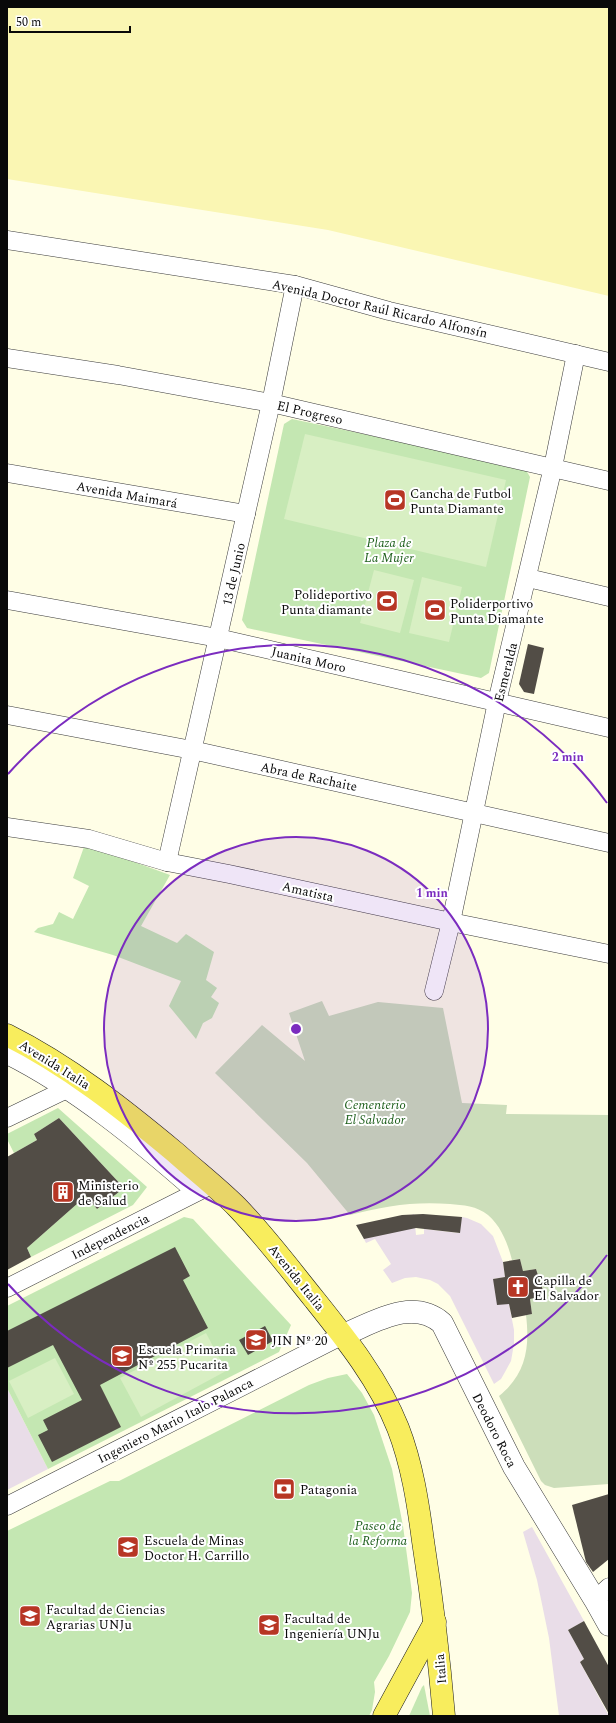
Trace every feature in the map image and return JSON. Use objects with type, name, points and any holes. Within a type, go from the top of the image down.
[{"type":"main road","name":"Avenida Italia","points":[[7,1036],[25,1044],[103,1095],[144,1127],[204,1188],[236,1207],[264,1237],[362,1362],[393,1417],[402,1441],[417,1498],[435,1622]]},
{"type":"main road","points":[[384,1716],[435,1622]]},
{"type":"main road","name":"Italia","points":[[435,1622],[444,1716]]},
{"type":"street","name":"Avenida Doctor Raúl Ricardo Alfonsín","points":[[7,240],[294,285],[390,312],[609,362]]},
{"type":"street","name":"13 de Junio","points":[[167,862],[271,403],[294,285]]},
{"type":"street","name":"Esmeralda","points":[[434,992],[451,922],[497,702],[528,578],[553,467],[576,354]]},
{"type":"street","name":"El Progreso","points":[[7,358],[118,375],[271,403],[609,481]]},
{"type":"street","name":"Avenida Maimará","points":[[7,473],[246,514]]},
{"type":"street","points":[[528,578],[609,597]]},
{"type":"street","name":"Juanita Moro","points":[[7,600],[218,638],[609,728]]},
{"type":"street","name":"Abra de Rachaite","points":[[7,715],[192,750],[609,843]]},
{"type":"street","name":"Amatista","points":[[7,827],[90,839],[167,862],[609,954]]},
{"type":"street","name":"Avenida Italia","points":[[7,1055],[25,1064],[65,1090],[204,1188]]},
{"type":"street","points":[[7,1118],[65,1090]]},
{"type":"street","name":"Independencia","points":[[7,1288],[204,1188]]},
{"type":"street","name":"Deodoro Roca","points":[[342,1335],[405,1311],[428,1314],[442,1323],[514,1466],[602,1593],[609,1625]]},
{"type":"street","name":"Ingeniero Mario Italo Palanca","points":[[7,1506],[342,1335]]},
{"type":"shaded area","points":[[414,1214],[416,1235],[424,1234],[424,1229],[459,1233],[462,1217],[481,1224],[493,1236],[503,1262],[505,1277],[493,1279],[509,1304],[514,1330],[514,1344],[511,1361],[501,1379],[494,1384],[450,1296],[438,1284],[430,1280],[416,1277],[405,1278],[392,1283],[383,1270],[391,1264],[375,1239],[366,1243],[362,1235]]},
{"type":"shaded area","points":[[7,1388],[48,1469],[7,1490]]},
{"type":"shaded area","points":[[532,1527],[584,1621],[568,1630],[584,1659],[580,1662],[609,1716],[559,1716],[549,1638],[537,1580],[523,1532]]},
{"type":"green space","name":"Plaza de La Mujer","points":[[292,419],[525,468],[530,477],[489,673],[481,678],[247,628],[242,620],[284,424]]},
{"type":"green space","name":"Cancha de Futbol Punta Diamante","points":[[305,434],[506,480],[486,567],[284,519]]},
{"type":"green space","name":"Polideportivo Punta diamante","points":[[374,570],[414,580],[400,633],[360,623]]},
{"type":"green space","name":"Poliderportivo Punta Diamante","points":[[422,577],[462,587],[449,642],[409,633]]},
{"type":"green space","points":[[85,844],[170,875],[141,926],[177,943],[186,934],[214,952],[206,980],[217,988],[211,997],[219,1003],[212,1018],[203,1023],[196,1039],[169,1006],[181,981],[113,955],[34,932],[38,928],[53,924],[59,912],[73,919],[89,886],[73,878]]},
{"type":"green space","name":"Cementerio El Salvador","points":[[322,1001],[329,1016],[378,1002],[443,1008],[462,1103],[507,1105],[506,1114],[609,1115],[609,1484],[554,1488],[545,1485],[541,1481],[499,1396],[515,1379],[524,1360],[527,1338],[526,1315],[532,1314],[530,1299],[545,1295],[536,1269],[523,1271],[520,1259],[512,1260],[503,1236],[493,1219],[484,1212],[470,1206],[437,1203],[400,1205],[350,1215],[307,1163],[215,1073],[262,1025],[305,1061],[289,1013]]},
{"type":"green space","points":[[58,1108],[147,1187],[133,1205],[31,1257],[27,1248],[86,1196],[97,1209],[124,1188],[59,1118],[34,1134],[37,1140],[14,1153],[7,1139],[7,1134]]},
{"type":"green space","points":[[184,1217],[193,1219],[291,1325],[279,1352],[48,1469],[7,1388],[7,1306]]},
{"type":"green space","points":[[206,1333],[226,1371],[141,1417],[120,1378]]},
{"type":"green space","points":[[55,1358],[74,1394],[28,1418],[9,1381]]},
{"type":"green space","name":"Paseo de la Reforma","points":[[347,1374],[362,1393],[374,1415],[392,1469],[403,1526],[412,1593],[410,1612],[389,1656],[374,1682],[375,1692],[372,1710],[369,1716],[7,1716],[7,1531],[110,1481],[119,1481],[309,1385],[328,1378]]},
{"type":"green space","points":[[424,1685],[430,1716],[409,1716],[422,1687]]},
{"type":"sand","points":[[7,7],[609,7],[609,296],[328,230],[7,179]]},
{"type":"building","points":[[528,644],[544,648],[534,694],[524,692],[519,684]]},
{"type":"building","name":"Ministerio de Salud","points":[[59,1118],[124,1188],[97,1209],[86,1196],[27,1248],[31,1257],[7,1270],[7,1157],[37,1140],[34,1134]]},
{"type":"building","points":[[423,1214],[462,1217],[460,1233],[416,1228],[364,1239],[356,1225],[402,1215]]},
{"type":"building","name":"Escuela Primaria Nº 255 Pucarita","points":[[175,1247],[190,1276],[183,1280],[208,1328],[100,1385],[121,1427],[52,1462],[38,1435],[48,1430],[43,1420],[82,1400],[53,1345],[7,1368],[7,1331]]},
{"type":"building","name":"Capilla de El Salvador","points":[[520,1259],[523,1271],[536,1269],[545,1296],[530,1299],[532,1314],[512,1318],[509,1304],[497,1305],[493,1279],[505,1277],[503,1262]]},
{"type":"building","points":[[265,1326],[273,1341],[248,1355],[239,1340]]},
{"type":"building","points":[[609,1494],[609,1559],[593,1572],[586,1562],[572,1505]]},
{"type":"building","points":[[584,1621],[609,1667],[609,1714],[580,1662],[584,1659],[568,1630]]},
{"type":"place","name":"Cancha de Futbol Punta Diamante","points":[[395,500]]},
{"type":"place","name":"Polideportivo Punta diamante","points":[[387,601]]},
{"type":"place","name":"Poliderportivo Punta Diamante","points":[[435,610]]},
{"type":"place","name":"Ministerio de Salud","points":[[63,1192]]},
{"type":"place","name":"Capilla de El Salvador","points":[[518,1287]]},
{"type":"place","name":"JIN Nº 20","points":[[256,1340]]},
{"type":"place","name":"Escuela Primaria Nº 255 Pucarita","points":[[122,1356]]},
{"type":"place","name":"Patagonia","points":[[284,1489]]},
{"type":"place","name":"Escuela de Minas Doctor H. Carrillo","points":[[128,1547]]},
{"type":"place","name":"Facultad de Ciencias Agrarias UNJu","points":[[30,1616]]},
{"type":"place","name":"Facultad de Ingeniería UNJu","points":[[269,1625]]}]
